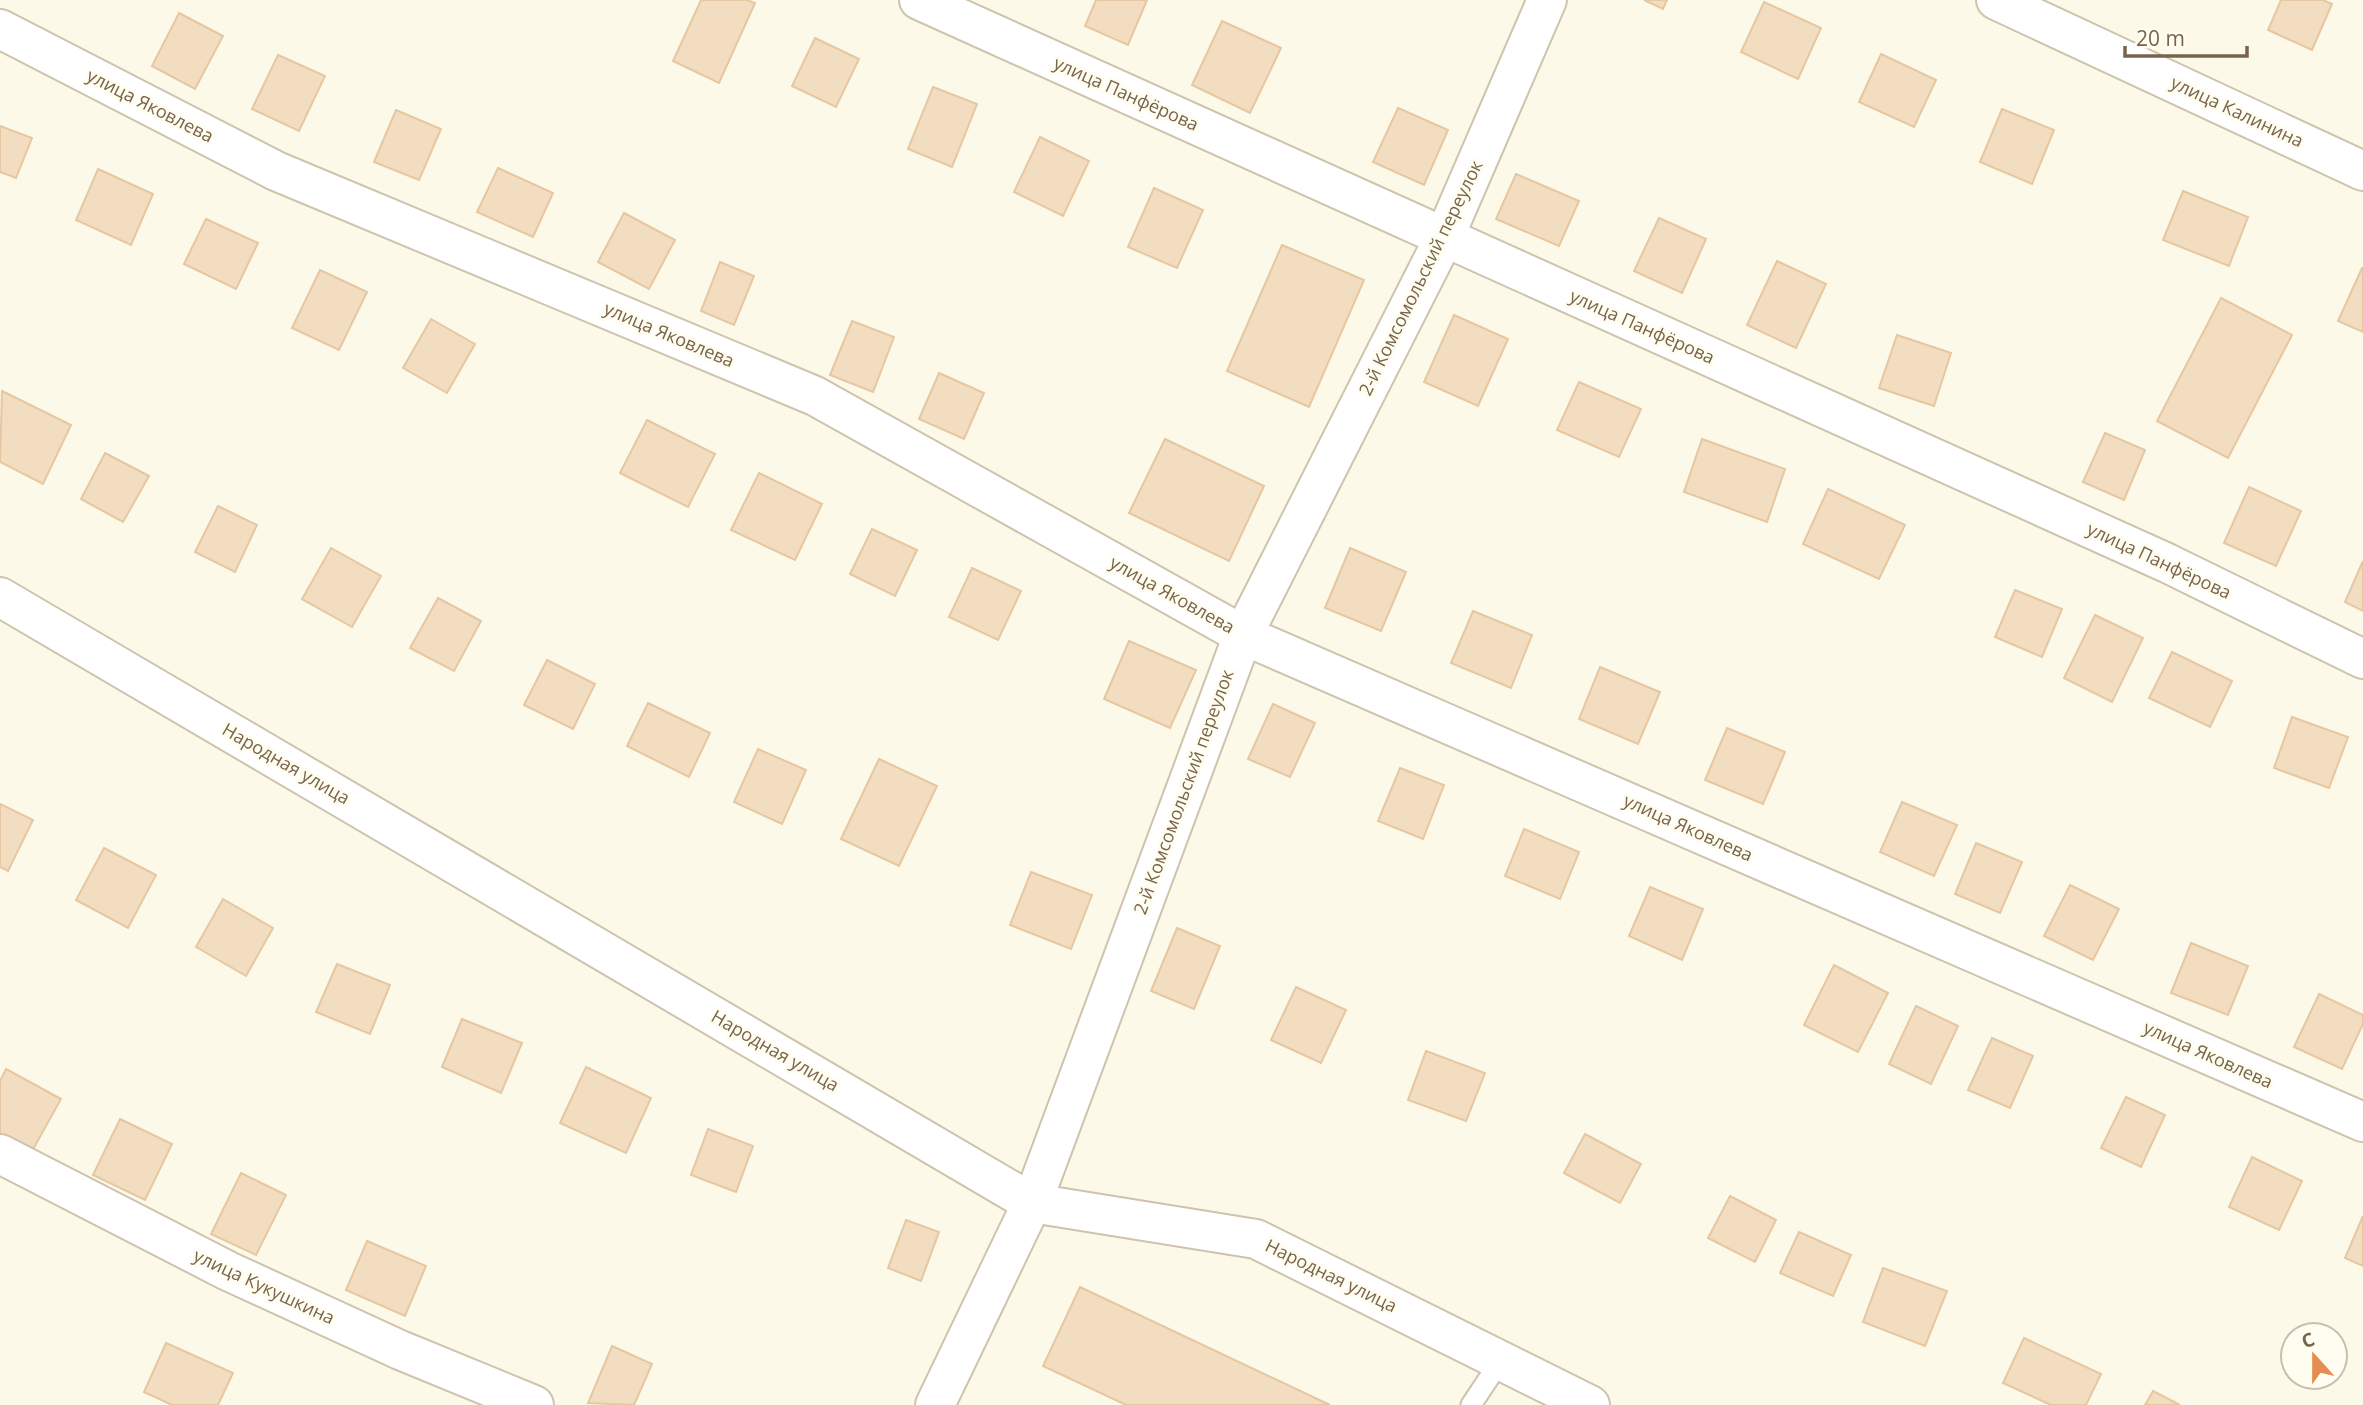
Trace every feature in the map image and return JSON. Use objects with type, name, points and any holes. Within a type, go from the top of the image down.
[{"type":"street","name":"улица Панфёрова","points":[[919,0],[2154,557],[2363,659]]},
{"type":"street","name":"2-й Комсомольский переулок","points":[[935,1405],[1032,1203],[1243,635],[1444,238],[1547,0]]},
{"type":"street","name":"улица Калинина","points":[[1996,0],[2363,171]]},
{"type":"street","name":"улица Яковлева","points":[[0,29],[275,171],[815,396],[1243,635],[2363,1122]]},
{"type":"street","name":"Народная улица","points":[[0,597],[1032,1203],[1255,1238],[1590,1405]]},
{"type":"street","name":"улица Кукушкина","points":[[0,1154],[228,1272],[400,1350],[534,1405]]},
{"type":"lane","points":[[1471,1405],[1501,1360]]},
{"type":"building","points":[[701,0],[747,0],[755,3],[719,83],[673,61]]},
{"type":"building","points":[[1096,0],[1147,0],[1128,45],[1085,26]]},
{"type":"building","points":[[1644,0],[1667,0],[1663,9]]},
{"type":"building","points":[[2281,0],[2323,0],[2332,4],[2312,50],[2268,30]]},
{"type":"building","points":[[1764,2],[1821,28],[1798,79],[1741,52]]},
{"type":"building","points":[[179,13],[223,36],[195,89],[152,66]]},
{"type":"building","points":[[1222,21],[1281,48],[1250,113],[1192,85]]},
{"type":"building","points":[[815,38],[859,59],[836,107],[792,86]]},
{"type":"building","points":[[1881,54],[1936,80],[1914,127],[1859,102]]},
{"type":"building","points":[[278,55],[325,76],[299,131],[252,109]]},
{"type":"building","points":[[933,87],[977,104],[952,167],[908,149]]},
{"type":"building","points":[[1398,108],[1448,130],[1424,185],[1373,162]]},
{"type":"building","points":[[2002,109],[2054,130],[2032,184],[1980,162]]},
{"type":"building","points":[[396,110],[441,129],[419,180],[374,162]]},
{"type":"building","points":[[0,126],[32,138],[16,178],[0,172]]},
{"type":"building","points":[[1040,137],[1089,161],[1063,216],[1014,192]]},
{"type":"building","points":[[498,168],[553,193],[533,237],[477,212]]},
{"type":"building","points":[[98,169],[153,194],[131,245],[76,220]]},
{"type":"building","points":[[1516,174],[1579,201],[1559,246],[1496,219]]},
{"type":"building","points":[[1154,188],[1203,210],[1177,268],[1128,247]]},
{"type":"building","points":[[2183,191],[2248,217],[2229,266],[2163,240]]},
{"type":"building","points":[[624,213],[675,240],[649,289],[598,262]]},
{"type":"building","points":[[1659,218],[1706,239],[1682,293],[1634,271]]},
{"type":"building","points":[[206,219],[258,243],[236,289],[184,264]]},
{"type":"building","points":[[1282,245],[1364,280],[1309,407],[1227,371]]},
{"type":"building","points":[[1777,261],[1826,284],[1796,348],[1747,325]]},
{"type":"building","points":[[720,262],[754,276],[734,325],[701,311]]},
{"type":"building","points":[[2363,268],[2363,332],[2338,321]]},
{"type":"building","points":[[320,270],[367,292],[339,350],[292,328]]},
{"type":"building","points":[[2221,298],[2292,335],[2228,458],[2157,421]]},
{"type":"building","points":[[1454,315],[1508,339],[1478,406],[1424,382]]},
{"type":"building","points":[[431,319],[475,344],[447,393],[403,368]]},
{"type":"building","points":[[852,321],[894,337],[873,392],[830,375]]},
{"type":"building","points":[[1897,335],[1951,353],[1934,406],[1879,388]]},
{"type":"building","points":[[939,373],[984,393],[964,439],[919,419]]},
{"type":"building","points":[[1579,382],[1641,409],[1619,457],[1557,430]]},
{"type":"building","points":[[2,391],[71,425],[43,484],[0,462]]},
{"type":"building","points":[[647,420],[715,454],[688,507],[620,473]]},
{"type":"building","points":[[2105,433],[2145,450],[2124,500],[2083,482]]},
{"type":"building","points":[[1165,439],[1264,486],[1229,561],[1129,513]]},
{"type":"building","points":[[1702,439],[1785,469],[1767,522],[1684,492]]},
{"type":"building","points":[[105,453],[149,476],[123,522],[81,499]]},
{"type":"building","points":[[759,473],[822,504],[795,560],[731,530]]},
{"type":"building","points":[[2249,487],[2301,511],[2276,566],[2224,543]]},
{"type":"building","points":[[1828,489],[1905,525],[1879,579],[1803,544]]},
{"type":"building","points":[[218,506],[257,525],[235,572],[195,552]]},
{"type":"building","points":[[872,529],[917,550],[895,596],[850,574]]},
{"type":"building","points":[[331,548],[381,576],[352,627],[302,599]]},
{"type":"building","points":[[1350,548],[1406,572],[1381,631],[1325,608]]},
{"type":"building","points":[[2363,561],[2363,611],[2345,602]]},
{"type":"building","points":[[972,568],[1021,591],[998,640],[949,617]]},
{"type":"building","points":[[2015,590],[2062,609],[2042,657],[1995,637]]},
{"type":"building","points":[[438,598],[481,621],[454,671],[410,648]]},
{"type":"building","points":[[1473,611],[1532,635],[1511,688],[1451,663]]},
{"type":"building","points":[[2095,615],[2143,638],[2112,702],[2064,678]]},
{"type":"building","points":[[1129,641],[1196,670],[1170,728],[1104,699]]},
{"type":"building","points":[[2172,652],[2232,681],[2210,727],[2149,698]]},
{"type":"building","points":[[547,660],[595,684],[573,729],[524,705]]},
{"type":"building","points":[[1600,667],[1660,692],[1638,744],[1579,719]]},
{"type":"building","points":[[648,703],[710,733],[689,777],[627,746]]},
{"type":"building","points":[[1273,704],[1315,723],[1290,777],[1248,759]]},
{"type":"building","points":[[2292,717],[2348,737],[2329,788],[2274,768]]},
{"type":"building","points":[[1727,728],[1785,752],[1763,804],[1705,780]]},
{"type":"building","points":[[758,749],[806,770],[782,824],[734,802]]},
{"type":"building","points":[[879,759],[937,786],[899,866],[841,839]]},
{"type":"building","points":[[1400,768],[1444,785],[1423,839],[1378,821]]},
{"type":"building","points":[[1902,802],[1957,825],[1934,876],[1880,852]]},
{"type":"building","points":[[0,804],[33,820],[8,871],[0,867]]},
{"type":"building","points":[[1524,829],[1579,852],[1560,899],[1505,876]]},
{"type":"building","points":[[1976,843],[2022,862],[2000,913],[1955,894]]},
{"type":"building","points":[[104,848],[156,875],[128,928],[76,900]]},
{"type":"building","points":[[1031,872],[1092,895],[1071,949],[1010,925]]},
{"type":"building","points":[[2070,885],[2119,909],[2093,960],[2044,936]]},
{"type":"building","points":[[1650,887],[1703,909],[1682,960],[1629,936]]},
{"type":"building","points":[[223,899],[273,928],[246,976],[196,947]]},
{"type":"building","points":[[1177,928],[1220,946],[1194,1009],[1151,991]]},
{"type":"building","points":[[2191,943],[2248,966],[2228,1015],[2171,993]]},
{"type":"building","points":[[337,964],[390,985],[370,1034],[316,1012]]},
{"type":"building","points":[[1834,965],[1888,993],[1858,1052],[1804,1025]]},
{"type":"building","points":[[1296,987],[1346,1010],[1321,1063],[1271,1040]]},
{"type":"building","points":[[2319,994],[2363,1015],[2363,1024],[2342,1069],[2294,1047]]},
{"type":"building","points":[[1916,1006],[1958,1026],[1931,1084],[1889,1064]]},
{"type":"building","points":[[462,1019],[522,1043],[501,1093],[442,1067]]},
{"type":"building","points":[[1992,1038],[2033,1056],[2010,1108],[1968,1090]]},
{"type":"building","points":[[1426,1051],[1485,1073],[1466,1121],[1408,1100]]},
{"type":"building","points":[[586,1067],[651,1098],[626,1153],[560,1123]]},
{"type":"building","points":[[6,1069],[61,1099],[31,1153],[0,1137],[0,1081]]},
{"type":"building","points":[[2126,1097],[2165,1115],[2141,1167],[2101,1148]]},
{"type":"building","points":[[120,1119],[172,1144],[145,1200],[93,1175]]},
{"type":"building","points":[[708,1129],[753,1146],[736,1192],[691,1175]]},
{"type":"building","points":[[1585,1134],[1641,1164],[1620,1203],[1564,1173]]},
{"type":"building","points":[[2252,1157],[2302,1181],[2279,1230],[2229,1207]]},
{"type":"building","points":[[241,1173],[286,1195],[256,1255],[211,1234]]},
{"type":"building","points":[[1730,1196],[1776,1220],[1755,1262],[1708,1238]]},
{"type":"building","points":[[2363,1216],[2363,1266],[2345,1258]]},
{"type":"building","points":[[906,1220],[939,1232],[921,1281],[888,1268]]},
{"type":"building","points":[[1799,1232],[1851,1255],[1833,1296],[1780,1273]]},
{"type":"building","points":[[367,1241],[426,1266],[405,1316],[346,1290]]},
{"type":"building","points":[[1883,1268],[1947,1291],[1925,1346],[1863,1322]]},
{"type":"building","points":[[1080,1287],[1330,1405],[1126,1405],[1043,1366]]},
{"type":"building","points":[[2024,1338],[2101,1374],[2086,1405],[2051,1405],[2003,1383]]},
{"type":"building","points":[[166,1343],[233,1373],[218,1405],[172,1405],[144,1392]]},
{"type":"building","points":[[612,1346],[652,1364],[634,1405],[588,1403]]},
{"type":"building","points":[[2153,1391],[2180,1405],[2145,1405]]}]
